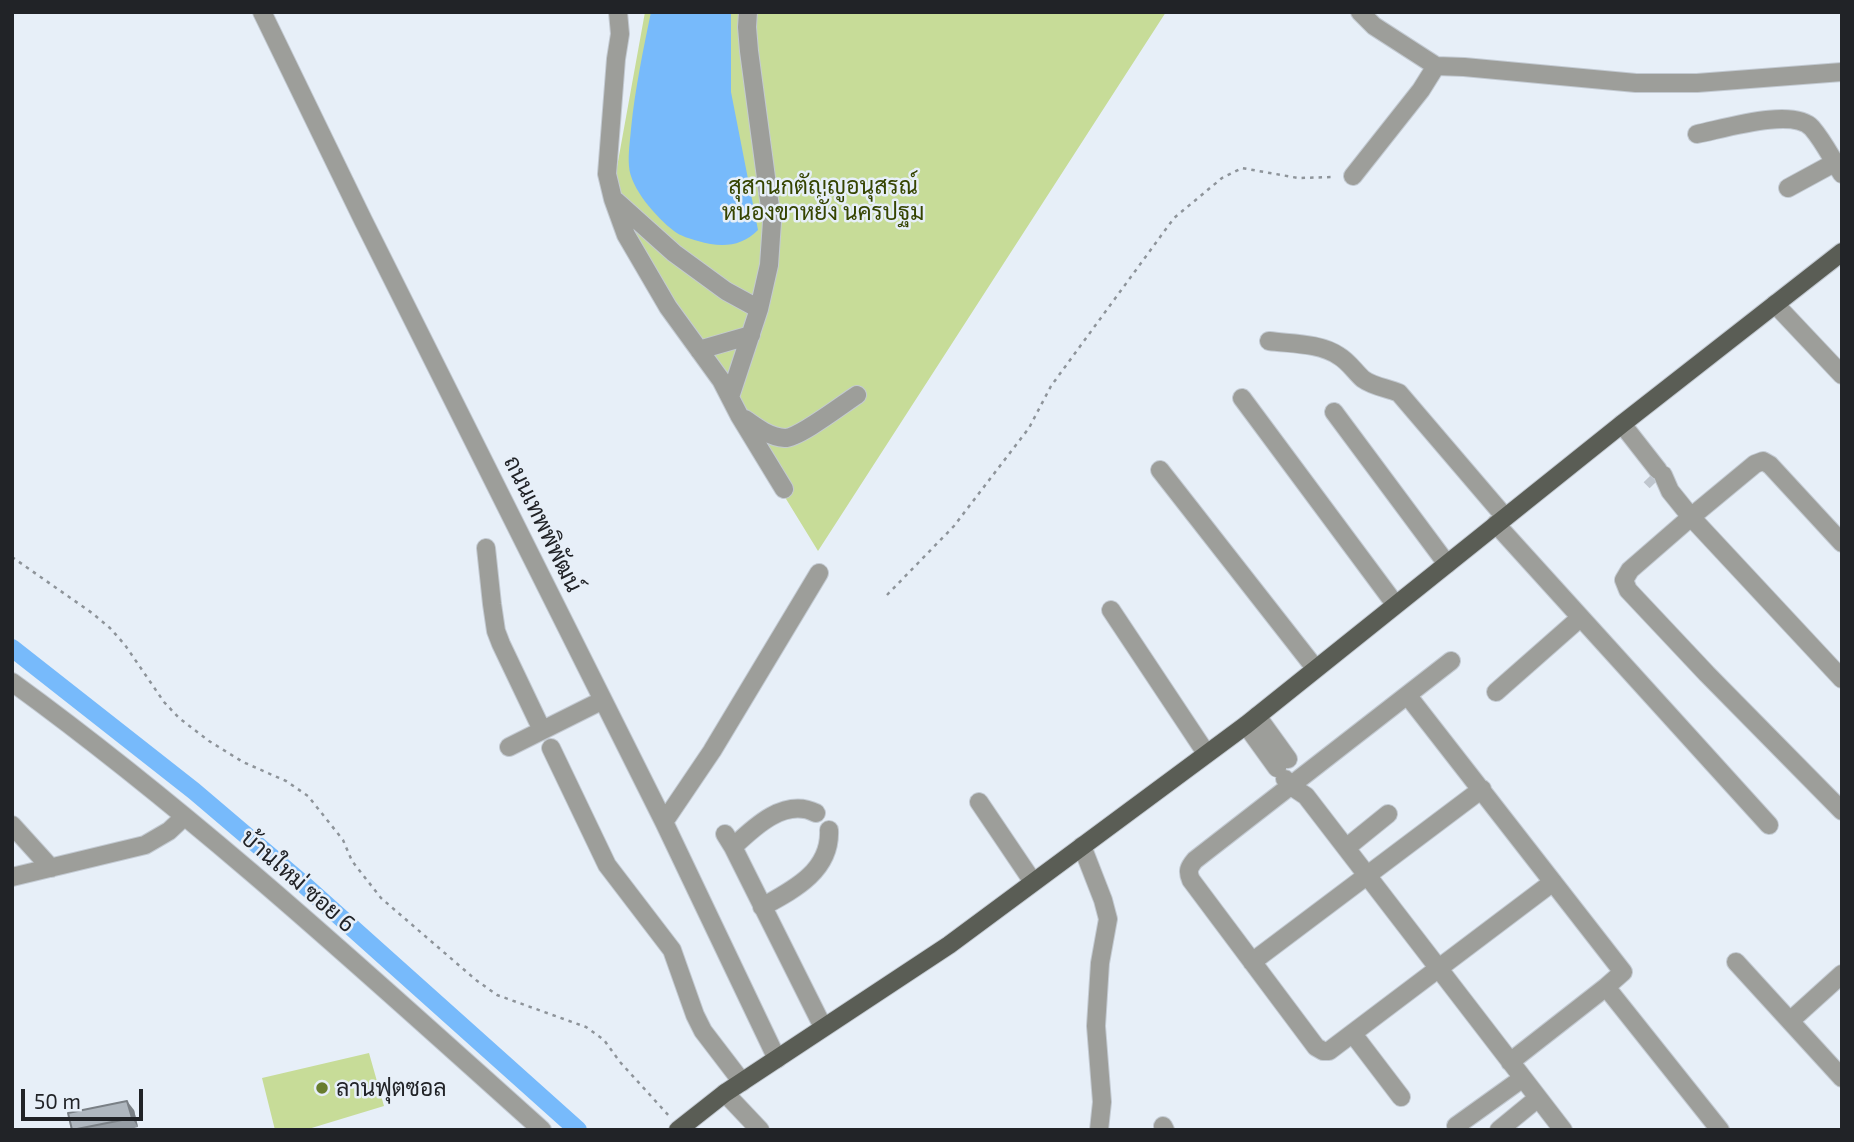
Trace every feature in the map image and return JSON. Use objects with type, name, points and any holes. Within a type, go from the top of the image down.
[{"type":"main road","points":[[679,1129],[725,1093],[949,945],[1251,720],[1842,252]]},
{"type":"street","name":"ถนนเทพพิพัฒน์","points":[[262,12],[664,822],[777,1059]]},
{"type":"street","points":[[618,12],[620,34],[607,174],[613,199],[626,235],[668,307],[721,380],[784,489]]},
{"type":"street","points":[[730,397],[760,309],[769,265],[772,222],[749,51],[748,12]]},
{"type":"street","points":[[1360,12],[1374,26],[1436,66],[1636,83],[1697,83],[1842,72]]},
{"type":"street","points":[[1353,176],[1421,90],[1436,66]]},
{"type":"street","points":[[1697,134],[1776,118],[1803,121],[1811,127],[1838,168],[1788,188]]},
{"type":"street","points":[[613,199],[674,253],[726,291],[760,309]]},
{"type":"street","points":[[1775,304],[1842,375]]},
{"type":"street","points":[[699,351],[751,335]]},
{"type":"street","points":[[1269,341],[1319,347],[1340,356],[1364,379],[1376,386],[1399,393],[1580,618],[1769,825]]},
{"type":"street","points":[[739,415],[764,432],[786,438],[799,434],[857,395]]},
{"type":"street","points":[[1242,398],[1395,604]]},
{"type":"street","points":[[1334,412],[1447,564]]},
{"type":"street","points":[[1617,428],[1690,517],[1842,679]]},
{"type":"street","points":[[1842,543],[1770,465],[1763,461],[1755,464],[1690,517],[1630,570],[1624,580],[1628,590],[1707,674],[1842,811]]},
{"type":"street","points":[[1160,470],[1315,668]]},
{"type":"street","points":[[486,548],[496,631],[542,730]]},
{"type":"street","points":[[664,822],[712,751],[819,573]]},
{"type":"street","points":[[1111,610],[1206,753]]},
{"type":"street","points":[[1496,692],[1580,618]]},
{"type":"street","points":[[1451,662],[1408,696],[1289,773],[1189,866],[1191,880],[1317,1047],[1323,1051],[1329,1051],[1353,1034],[1553,882]]},
{"type":"street","name":"บ้านใหม่ ซอย 6","points":[[12,682],[59,716],[184,817],[317,930],[542,1130]]},
{"type":"street","points":[[1408,696],[1623,972],[1510,1062]]},
{"type":"street","points":[[509,747],[603,699]]},
{"type":"street","points":[[1251,720],[1306,796],[1563,1130]]},
{"type":"street","points":[[551,748],[607,865],[672,950],[702,1031],[742,1082]]},
{"type":"street","points":[[1252,962],[1482,789]]},
{"type":"street","points":[[979,802],[1033,882]]},
{"type":"street","points":[[816,813],[809,809],[777,813],[729,840],[823,1027]]},
{"type":"street","points":[[1346,848],[1388,814]]},
{"type":"street","points":[[12,877],[145,845],[169,831],[184,817]]},
{"type":"street","points":[[12,825],[51,868]]},
{"type":"street","points":[[762,907],[793,890],[822,862],[828,849],[829,831]]},
{"type":"street","points":[[1082,846],[1108,919],[1100,963],[1096,1026],[1102,1102],[1099,1130]]},
{"type":"street","points":[[1736,962],[1842,1077]]},
{"type":"street","points":[[1790,1021],[1842,974]]},
{"type":"street","points":[[1606,987],[1720,1130]]},
{"type":"street","points":[[1353,1034],[1401,1097]]},
{"type":"street","points":[[1457,1126],[1523,1078]]},
{"type":"street","points":[[725,1093],[760,1130]]},
{"type":"street","points":[[1499,1130],[1538,1098]]},
{"type":"path","points":[[887,596],[954,526],[1021,439],[1051,386],[1174,218],[1222,178],[1242,168],[1298,178],[1353,176]]},
{"type":"path","points":[[12,557],[110,628],[164,702],[179,718],[243,762],[286,781],[308,796],[343,840],[352,861],[381,898],[497,995],[586,1027],[604,1040],[679,1129]]},
{"type":"green space","name":"สุสานกตัญญูอนุสรณ์ หนองขาหยั่ง นครปฐม","points":[[645,12],[1166,12],[818,551],[662,297],[628,231],[615,178]]},
{"type":"green space","name":"ลานฟุตซอล","points":[[369,1053],[384,1106],[305,1130],[275,1130],[262,1078]]},
{"type":"water","points":[[651,12],[731,12],[731,92],[758,230],[738,243],[715,245],[676,233],[646,202],[634,184],[629,166],[633,114]]},
{"type":"building","points":[[127,1101],[132,1118],[72,1130],[68,1113]]},
{"type":"waterway","points":[[12,648],[194,791],[301,882],[578,1130]]},
{"type":"tunnel","points":[[1650,476],[1656,482]]},
{"type":"place","name":"ลานฟุตซอล","points":[[322,1088]]}]
